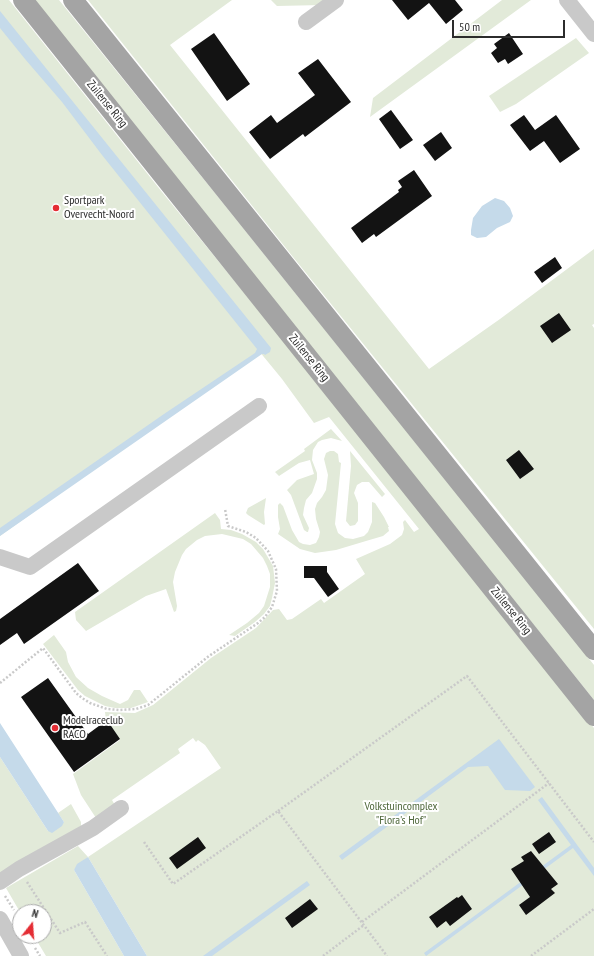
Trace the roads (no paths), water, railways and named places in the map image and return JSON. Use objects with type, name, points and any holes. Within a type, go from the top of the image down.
[{"type":"main road","name":"Zuilense Ring","points":[[23,0],[594,716]]},
{"type":"main road","points":[[74,0],[594,650]]},
{"type":"street","points":[[306,22],[336,0]]},
{"type":"street","points":[[567,0],[594,34]]},
{"type":"street","points":[[0,557],[30,567],[259,406]]},
{"type":"street","points":[[2,887],[19,869],[93,828],[122,808]]},
{"type":"street","points":[[0,919],[21,956]]},
{"type":"water","points":[[0,11],[271,348],[270,352],[265,355],[262,354],[0,536],[0,528],[255,353],[257,349],[102,155],[62,102],[0,28]]},
{"type":"water","points":[[495,198],[504,201],[510,208],[513,216],[510,222],[497,228],[486,237],[477,238],[471,235],[473,218],[482,206]]},
{"type":"water","points":[[0,723],[64,822],[62,826],[52,833],[48,831],[0,757]]},
{"type":"water","points":[[499,739],[535,787],[530,791],[505,790],[488,766],[468,767],[342,860],[339,856]]},
{"type":"water","points":[[542,797],[594,868],[594,876],[573,848],[426,956],[424,953],[571,845],[538,800]]},
{"type":"water","points":[[88,857],[147,956],[124,956],[74,870],[77,864]]},
{"type":"water","points":[[307,881],[310,885],[212,956],[203,956]]},
{"type":"place","name":"Sportpark Overvecht-Noord","points":[[56,208]]},
{"type":"place","name":"Modelraceclub RACO","points":[[55,728]]},
{"type":"park label","name":"Volkstuincomplex \"Flora's Hof\"","points":[[401,814]]}]
